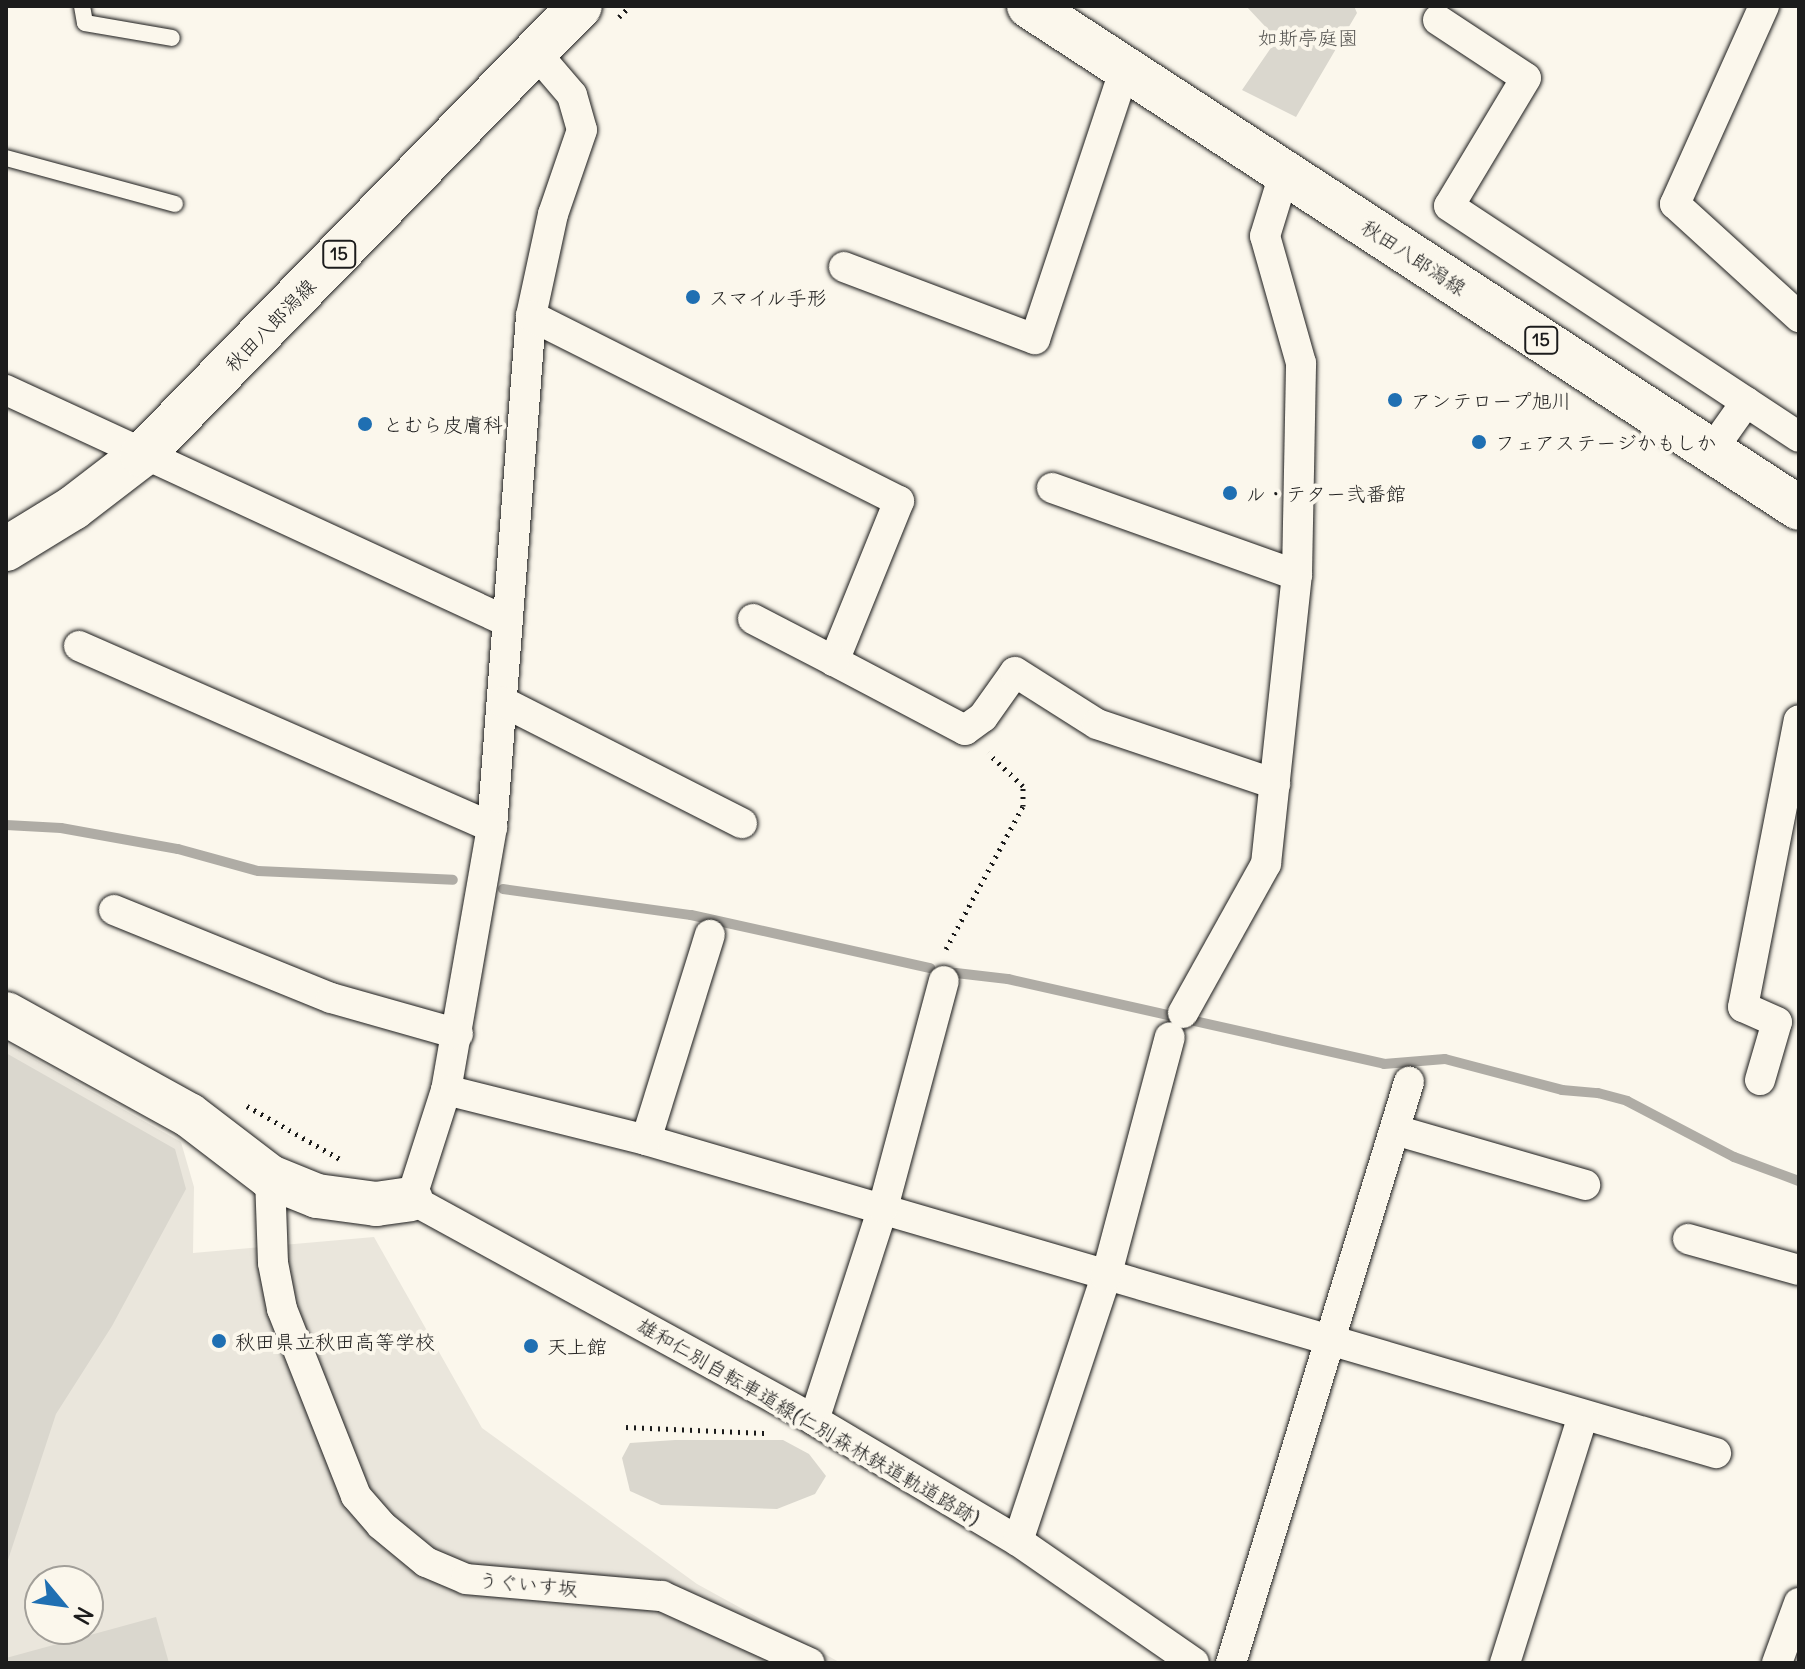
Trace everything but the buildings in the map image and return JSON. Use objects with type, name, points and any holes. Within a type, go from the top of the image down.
[{"type":"main road","name":"秋田八郎潟線","points":[[6,549],[73,508],[142,455],[580,6]]},
{"type":"main road","name":"秋田八郎潟線","points":[[1029,6],[1799,508]]},
{"type":"main road","points":[[6,1014],[189,1115],[270,1177],[317,1196],[376,1204],[411,1199]]},
{"type":"street","points":[[1764,6],[1675,204],[1799,317]]},
{"type":"street","points":[[1438,20],[1526,78],[1449,206],[1799,437]]},
{"type":"street","points":[[411,1199],[446,1090],[492,827],[531,316],[553,214],[582,130],[572,95],[536,53]]},
{"type":"street","points":[[844,267],[1035,339],[1125,69]]},
{"type":"street","points":[[1018,1541],[1106,1277],[1177,1025],[1266,864],[1297,575],[1301,363],[1265,236],[1285,171]]},
{"type":"street","points":[[531,316],[899,501],[834,661]]},
{"type":"street","points":[[6,390],[506,621]]},
{"type":"street","points":[[1712,450],[1746,402]]},
{"type":"street","points":[[1052,488],[1297,575]]},
{"type":"street","points":[[753,619],[965,730],[983,717],[1015,672],[1097,724],[1275,784]]},
{"type":"street","points":[[79,646],[492,827]]},
{"type":"street","points":[[503,702],[742,823]]},
{"type":"street","points":[[1760,1080],[1777,1022],[1743,1007],[1799,720]]},
{"type":"street","points":[[114,910],[331,998],[458,1034]]},
{"type":"street","points":[[646,1140],[710,935]]},
{"type":"street","points":[[823,1425],[944,981]]},
{"type":"street","points":[[1231,1663],[1409,1082]]},
{"type":"street","points":[[446,1090],[646,1140],[1331,1343],[1716,1453]]},
{"type":"street","points":[[1395,1130],[1585,1185]]},
{"type":"street","name":"うぐいす坂","points":[[270,1177],[273,1263],[282,1309],[356,1496],[381,1525],[426,1562],[466,1579],[662,1596],[810,1663]]},
{"type":"street","name":"雄和仁別自転車道線(仁別森林鉄道軌道路跡)","points":[[411,1199],[823,1425],[1018,1541],[1194,1663]]},
{"type":"street","points":[[1688,1239],[1799,1270]]},
{"type":"street","points":[[1505,1663],[1583,1415]]},
{"type":"street","points":[[1777,1663],[1799,1603]]},
{"type":"lane","points":[[82,6],[85,23],[172,38]]},
{"type":"lane","points":[[6,158],[175,204]]},
{"type":"path","points":[[944,981],[941,959],[1023,806],[1023,786],[965,730]]},
{"type":"path","points":[[626,1427],[735,1434],[823,1425]]},
{"type":"shaded area","name":"秋田県立秋田高等学校","points":[[6,1043],[181,1142],[194,1187],[193,1253],[374,1237],[482,1428],[697,1584],[841,1663],[6,1663]]},
{"type":"green space","name":"如斯亭庭園","points":[[1246,6],[1354,6],[1357,13],[1296,117],[1242,90],[1277,39]]},
{"type":"green space","points":[[6,1053],[175,1149],[186,1189],[112,1326],[56,1414],[6,1566]]},
{"type":"green space","points":[[783,1440],[809,1454],[826,1476],[815,1494],[777,1509],[661,1505],[630,1491],[622,1458],[630,1443]]},
{"type":"green space","points":[[156,1617],[169,1663],[6,1663],[6,1658],[54,1645],[104,1645],[104,1631]]},
{"type":"waterway","points":[[6,825],[61,828],[178,849],[258,871],[453,880]]},
{"type":"waterway","points":[[503,889],[691,915],[930,968]]},
{"type":"waterway","points":[[956,973],[1008,979],[1384,1064],[1445,1059],[1562,1090],[1598,1093],[1627,1101],[1734,1157],[1799,1181]]},
{"type":"place","name":"スマイル手形","points":[[693,297]]},
{"type":"place","name":"アンテロープ旭川","points":[[1395,400]]},
{"type":"place","name":"とむら皮膚科","points":[[365,424]]},
{"type":"place","name":"フェアステージかもしか","points":[[1479,442]]},
{"type":"place","name":"ル・テター弐番館","points":[[1230,493]]},
{"type":"place","name":"秋田県立秋田高等学校","points":[[219,1341]]},
{"type":"place","name":"天上館","points":[[531,1346]]}]
